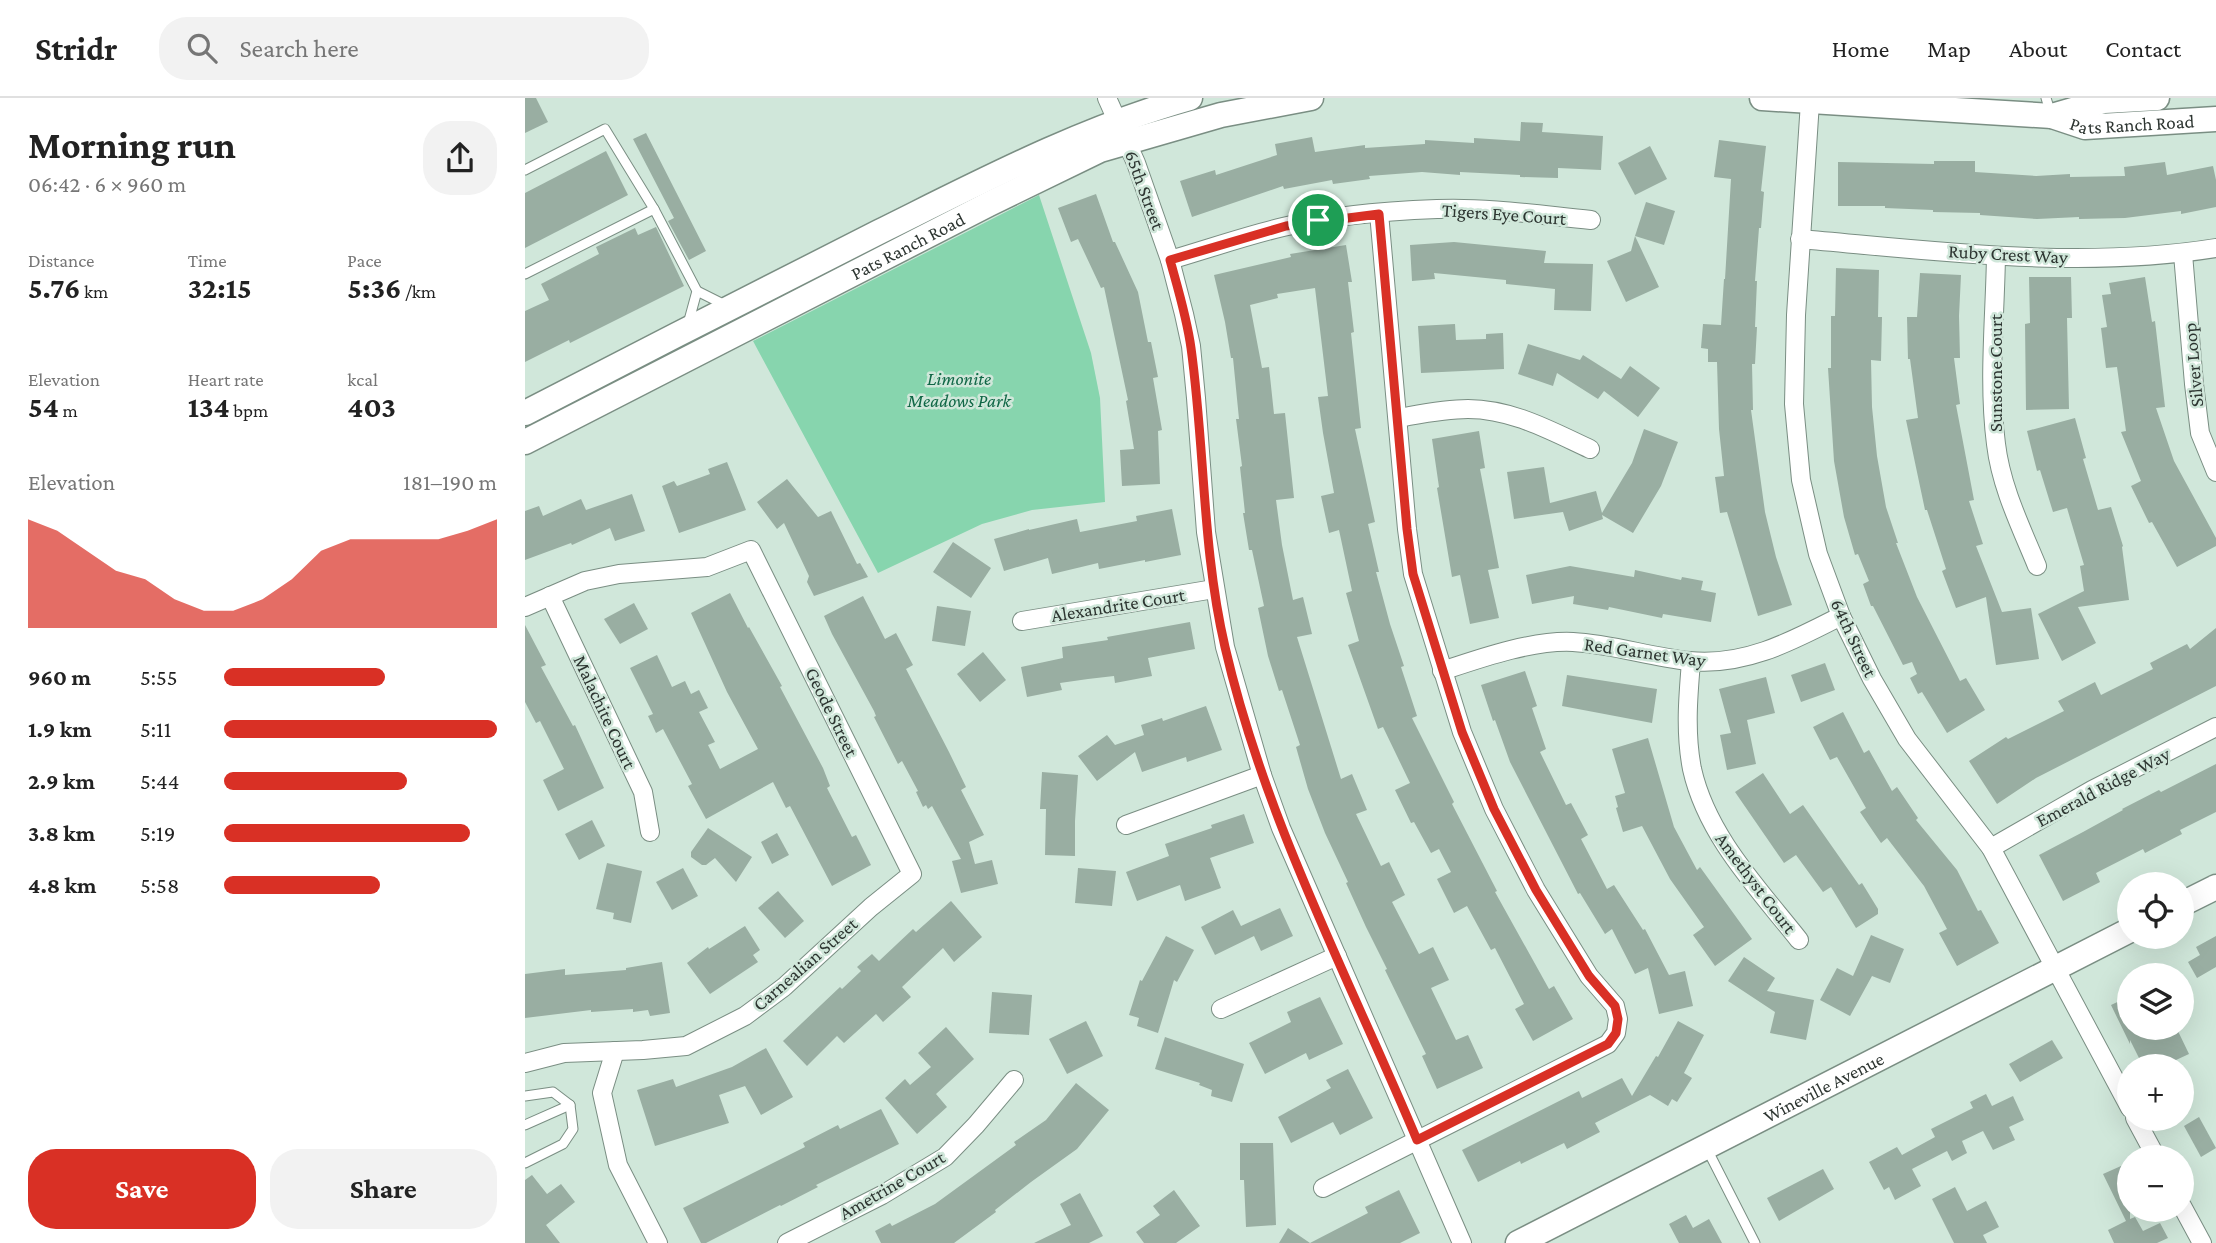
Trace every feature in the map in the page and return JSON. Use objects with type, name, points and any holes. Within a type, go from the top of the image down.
[{"type":"street","name":"Pats Ranch Road","points":[[525,413],[1009,167],[1117,120],[1190,98]]},
{"type":"street","name":"Pats Ranch Road","points":[[1117,120],[1221,115],[1311,98]]},
{"type":"street","name":"Pats Ranch Road","points":[[1762,98],[1810,102],[2052,107],[2157,98]]},
{"type":"street","name":"64th Street","points":[[1810,102],[1800,239],[1794,404],[1801,480],[1818,554],[1842,616],[1872,680],[1907,739],[1991,848],[2117,1084]]},
{"type":"street","name":"Pats Ranch Road","points":[[2052,107],[2085,127],[2216,119]]},
{"type":"street","name":"Pats Ranch Road","points":[[525,442],[989,204],[1100,150],[1117,120]]},
{"type":"street","name":"65th Street","points":[[1117,120],[1170,260],[1191,346],[1206,532],[1214,589],[1225,647],[1262,775],[1281,828],[1462,1243]]},
{"type":"street","name":"Tigers Eye Court","points":[[1170,260],[1286,226],[1379,214],[1437,209],[1484,209],[1591,220]]},
{"type":"street","points":[[1323,1188],[1608,1044],[1616,1033],[1618,1019],[1615,1006],[1589,976],[1536,890],[1494,809],[1462,732],[1413,574],[1379,214]]},
{"type":"street","name":"Ruby Crest Way","points":[[1800,239],[1996,256],[2183,254],[2216,248]]},
{"type":"street","name":"Silver Loop","points":[[2183,254],[2200,433],[2216,472]]},
{"type":"street","name":"Sunstone Court","points":[[1996,256],[1993,396],[1996,446],[2008,496],[2037,566]]},
{"type":"street","points":[[1398,418],[1469,409],[1496,412],[1531,422],[1590,449]]},
{"type":"street","name":"Geode Street","points":[[550,596],[585,581],[619,574],[707,566],[751,550],[912,874]]},
{"type":"street","name":"Alexandrite Court","points":[[1022,621],[1214,589]]},
{"type":"street","points":[[525,607],[550,596]]},
{"type":"street","name":"Malachite Court","points":[[550,596],[643,792],[650,832]]},
{"type":"street","name":"Red Garnet Way","points":[[1442,671],[1517,648],[1571,642],[1691,662],[1717,661],[1779,648],[1842,616]]},
{"type":"street","name":"Amethyst Court","points":[[1691,662],[1688,738],[1692,769],[1701,796],[1713,825],[1731,854],[1799,940]]},
{"type":"street","name":"Emerald Ridge Way","points":[[1991,848],[2092,790],[2216,727]]},
{"type":"street","points":[[1126,825],[1262,775]]},
{"type":"street","name":"Carnealian Street","points":[[525,1063],[564,1053],[686,1046],[745,1016],[784,986],[870,907],[912,874]]},
{"type":"street","points":[[2194,898],[2216,887]]},
{"type":"street","name":"Wineville Avenue","points":[[1518,1243],[2117,937]]},
{"type":"street","points":[[1221,1009],[1337,956]]},
{"type":"street","points":[[615,1051],[602,1093],[618,1165],[658,1243]]},
{"type":"street","name":"Ametrine Court","points":[[787,1243],[882,1195],[945,1157],[1014,1080]]},
{"type":"street","points":[[2191,1222],[2202,1243]]},
{"type":"lane","points":[[525,170],[605,130],[654,209],[697,291],[687,329]]},
{"type":"lane","points":[[525,274],[654,209]]},
{"type":"lane","points":[[697,291],[730,307]]},
{"type":"lane","points":[[525,1096],[553,1092],[570,1105],[573,1129],[562,1144],[525,1163]]},
{"type":"lane","points":[[525,1125],[570,1105]]},
{"type":"lane","points":[[1707,1147],[1755,1243]]},
{"type":"green space","name":"Limonite Meadows Park","points":[[1039,195],[1091,353],[1100,398],[1105,502],[1032,510],[982,524],[878,573],[753,341]]},
{"type":"building","points":[[525,98],[536,98],[548,122],[525,133]]},
{"type":"building","points":[[1521,122],[1543,123],[1542,132],[1603,136],[1601,170],[1558,168],[1558,178],[1422,172],[1369,176],[1370,179],[1333,184],[1332,180],[1284,189],[1283,186],[1192,217],[1180,181],[1215,170],[1216,175],[1277,155],[1275,144],[1312,137],[1315,152],[1365,145],[1365,148],[1425,144],[1425,140],[1474,143],[1474,138],[1520,141]]},
{"type":"building","points":[[646,133],[706,251],[689,260],[668,221],[674,218],[633,139]]},
{"type":"building","points":[[1719,140],[1766,146],[1755,281],[1757,327],[1755,364],[1752,364],[1751,410],[1765,512],[1792,605],[1758,616],[1727,512],[1720,513],[1715,477],[1724,476],[1719,429],[1717,362],[1708,362],[1708,349],[1701,348],[1703,324],[1721,325],[1725,279],[1731,179],[1714,177]]},
{"type":"building","points":[[1650,146],[1667,179],[1635,195],[1618,163]]},
{"type":"building","points":[[606,151],[628,195],[525,248],[525,193]]},
{"type":"building","points":[[1934,161],[1975,161],[1975,172],[2036,176],[2070,174],[2070,177],[2125,176],[2124,167],[2165,162],[2167,175],[2213,166],[2216,207],[2181,214],[2181,211],[2125,218],[2037,219],[1885,206],[1838,206],[1838,162],[1934,164]]},
{"type":"building","points":[[1096,194],[1113,242],[1138,292],[1148,342],[1151,342],[1158,377],[1153,378],[1162,430],[1158,431],[1160,484],[1122,486],[1120,450],[1134,449],[1126,401],[1128,400],[1104,287],[1101,288],[1078,239],[1071,242],[1058,208]]},
{"type":"building","points":[[1646,202],[1675,211],[1664,245],[1635,236]]},
{"type":"building","points":[[656,227],[684,286],[570,343],[569,340],[525,362],[525,311],[549,300],[541,284],[599,254],[596,247],[635,228],[638,235]]},
{"type":"building","points":[[1635,236],[1659,287],[1626,302],[1607,261],[1631,251]]},
{"type":"building","points":[[1454,242],[1546,251],[1544,263],[1593,264],[1591,311],[1554,310],[1555,289],[1506,284],[1506,280],[1434,273],[1435,279],[1412,281],[1410,245]]},
{"type":"building","points":[[1346,245],[1352,282],[1348,282],[1354,332],[1351,333],[1361,428],[1355,429],[1375,522],[1368,524],[1379,572],[1376,572],[1417,716],[1412,718],[1497,891],[1495,892],[1549,989],[1554,986],[1573,1019],[1533,1041],[1515,1009],[1524,1004],[1495,948],[1491,950],[1467,906],[1454,913],[1437,879],[1451,872],[1439,849],[1431,853],[1414,822],[1411,823],[1395,790],[1410,783],[1383,727],[1378,729],[1348,645],[1359,641],[1346,593],[1352,591],[1339,530],[1329,533],[1321,496],[1334,493],[1318,397],[1328,396],[1315,288],[1277,294],[1278,298],[1250,305],[1262,368],[1269,367],[1274,414],[1285,413],[1294,498],[1276,500],[1293,600],[1303,597],[1312,634],[1297,637],[1341,779],[1352,774],[1367,810],[1356,814],[1381,866],[1389,862],[1405,895],[1392,902],[1419,954],[1433,947],[1449,980],[1431,988],[1456,1040],[1468,1035],[1483,1068],[1437,1089],[1422,1056],[1426,1054],[1385,970],[1387,969],[1325,833],[1296,747],[1300,745],[1268,656],[1258,608],[1264,606],[1252,550],[1249,550],[1243,513],[1233,358],[1214,275],[1291,257],[1290,254]]},
{"type":"building","points":[[1836,268],[1879,270],[1881,361],[1871,360],[1872,407],[1886,507],[1896,543],[1917,597],[1960,681],[1966,678],[1985,710],[1947,733],[1922,692],[1918,694],[1910,678],[1917,674],[1912,662],[1903,665],[1871,606],[1863,584],[1869,581],[1858,554],[1855,555],[1844,517],[1834,461],[1828,368],[1831,368],[1831,316],[1835,316]]},
{"type":"building","points":[[1920,273],[1961,275],[1960,358],[1954,358],[1960,404],[1956,405],[1974,500],[1969,501],[1983,544],[1976,546],[2002,612],[2031,608],[2039,659],[1996,665],[1986,597],[1956,608],[1942,571],[1946,569],[1925,510],[1906,420],[1918,418],[1908,359],[1907,317],[1917,317]]},
{"type":"building","points":[[2029,277],[2071,277],[2072,318],[2067,318],[2069,409],[2026,410],[2025,324],[2030,323]]},
{"type":"building","points":[[2145,277],[2152,322],[2155,321],[2165,407],[2156,408],[2174,461],[2216,538],[2216,546],[2177,567],[2152,522],[2149,523],[2131,486],[2141,481],[2121,432],[2126,431],[2117,367],[2106,368],[2101,328],[2107,327],[2102,295],[2111,294],[2109,283]]},
{"type":"building","points":[[1455,324],[1456,340],[1486,339],[1486,334],[1503,333],[1504,369],[1421,373],[1418,326]]},
{"type":"building","points":[[1528,344],[1580,360],[1583,355],[1621,379],[1630,366],[1660,388],[1638,417],[1604,391],[1598,399],[1557,373],[1553,386],[1518,374]]},
{"type":"building","points":[[2075,418],[2086,458],[2083,459],[2098,510],[2111,507],[2123,546],[2129,600],[2078,607],[2096,643],[2062,661],[2038,614],[2084,591],[2080,566],[2084,565],[2067,508],[2053,512],[2040,470],[2037,471],[2027,431]]},
{"type":"building","points":[[1644,429],[1678,442],[1661,486],[1633,533],[1602,515],[1603,519],[1569,531],[1563,512],[1514,519],[1507,472],[1544,467],[1550,503],[1596,491],[1602,513],[1632,463]]},
{"type":"building","points":[[1479,431],[1485,468],[1480,469],[1499,568],[1488,570],[1499,618],[1470,624],[1460,575],[1452,577],[1432,439]]},
{"type":"building","points":[[727,462],[746,510],[679,533],[662,486],[674,481],[677,486],[710,474],[708,469]]},
{"type":"building","points":[[787,479],[818,517],[831,511],[857,564],[860,563],[868,577],[814,596],[807,582],[809,576],[784,523],[777,529],[757,502]]},
{"type":"building","points":[[632,494],[645,531],[615,541],[610,528],[572,545],[571,543],[525,560],[525,511],[539,506],[543,516],[581,499],[586,510]]},
{"type":"building","points":[[1172,509],[1181,555],[1145,562],[1099,569],[1098,563],[1052,574],[1048,558],[1004,571],[994,539],[1077,519],[1080,532],[1137,521],[1136,516]]},
{"type":"building","points":[[953,542],[991,568],[971,598],[933,572]]},
{"type":"building","points":[[1570,566],[1634,577],[1635,570],[1681,580],[1682,577],[1703,581],[1701,590],[1716,593],[1711,622],[1663,614],[1662,618],[1609,607],[1608,610],[1573,604],[1574,596],[1532,604],[1526,575]]},
{"type":"building","points":[[730,593],[782,686],[780,687],[823,768],[830,786],[827,788],[852,837],[856,835],[871,865],[832,886],[790,806],[786,808],[773,782],[706,819],[688,786],[692,784],[663,729],[656,733],[648,716],[653,714],[630,668],[657,655],[672,687],[685,681],[691,694],[699,690],[708,708],[699,712],[715,742],[708,745],[720,769],[758,749],[727,692],[691,613]]},
{"type":"building","points":[[863,596],[885,639],[896,633],[913,665],[906,669],[966,787],[961,790],[984,835],[969,842],[975,864],[992,860],[998,884],[961,893],[952,861],[961,859],[932,806],[928,809],[926,805],[923,807],[902,761],[898,764],[874,717],[874,711],[832,634],[824,616]]},
{"type":"building","points":[[634,603],[648,629],[620,644],[604,619]]},
{"type":"building","points":[[937,606],[971,611],[965,646],[932,641]]},
{"type":"building","points":[[1190,622],[1195,649],[1148,658],[1152,676],[1115,683],[1114,676],[1060,683],[1062,690],[1027,697],[1021,667],[1063,658],[1062,647]]},
{"type":"building","points":[[525,625],[546,665],[541,667],[573,726],[575,725],[604,788],[558,811],[543,780],[564,769],[540,721],[536,723],[525,702]]},
{"type":"building","points":[[2216,628],[2216,686],[2036,778],[1997,804],[1969,761],[2006,737],[2008,739],[2064,711],[2058,701],[2095,682],[2101,695],[2153,669],[2150,663],[2187,644],[2190,649]]},
{"type":"building","points":[[983,652],[1006,680],[980,702],[957,674]]},
{"type":"building","points":[[1825,663],[1835,690],[1801,702],[1791,675]]},
{"type":"building","points":[[1525,671],[1537,706],[1532,708],[1546,749],[1540,752],[1566,805],[1571,803],[1588,835],[1581,839],[1607,889],[1614,885],[1643,930],[1645,929],[1669,975],[1685,971],[1693,1006],[1659,1014],[1648,968],[1635,974],[1612,929],[1605,934],[1580,893],[1578,894],[1510,762],[1481,685]]},
{"type":"building","points":[[1567,675],[1657,689],[1652,723],[1562,706]]},
{"type":"building","points":[[1766,677],[1775,713],[1747,720],[1756,764],[1727,770],[1720,735],[1731,733],[1719,689]]},
{"type":"building","points":[[1206,706],[1222,750],[1187,762],[1186,757],[1142,772],[1135,752],[1097,781],[1078,756],[1107,735],[1115,745],[1144,735],[1141,725],[1162,718],[1163,721]]},
{"type":"building","points":[[1843,712],[1864,753],[1869,750],[1892,791],[1897,787],[1918,818],[1916,820],[1957,870],[1978,911],[1981,910],[1999,943],[1957,966],[1939,933],[1947,929],[1924,886],[1887,838],[1881,843],[1860,812],[1866,808],[1837,757],[1830,760],[1813,727]]},
{"type":"building","points":[[1648,738],[1674,827],[1697,870],[1700,867],[1752,939],[1715,966],[1693,935],[1704,927],[1670,879],[1642,826],[1623,832],[1615,796],[1625,793],[1612,749]]},
{"type":"building","points":[[2216,764],[2216,812],[2180,830],[2182,834],[2145,853],[2143,849],[2096,873],[2100,882],[2063,901],[2039,855],[2122,809]]},
{"type":"building","points":[[1042,772],[1078,775],[1075,856],[1045,855],[1046,809],[1040,809]]},
{"type":"building","points":[[1763,773],[1790,814],[1803,805],[1859,885],[1862,883],[1878,909],[1878,914],[1856,928],[1831,887],[1823,892],[1796,855],[1784,863],[1735,792]]},
{"type":"building","points":[[1244,814],[1254,843],[1210,858],[1221,888],[1185,901],[1180,885],[1137,901],[1126,872],[1169,856],[1165,844]]},
{"type":"building","points":[[592,820],[605,846],[579,860],[565,834]]},
{"type":"building","points":[[708,828],[752,857],[736,882],[715,858],[702,865],[691,857],[691,852]]},
{"type":"building","points":[[777,833],[789,855],[772,864],[761,842]]},
{"type":"building","points":[[607,863],[642,871],[631,923],[613,919],[614,913],[596,909]]},
{"type":"building","points":[[683,868],[698,896],[672,910],[656,882]]},
{"type":"building","points":[[1078,868],[1116,871],[1112,906],[1075,903]]},
{"type":"building","points":[[778,891],[804,921],[785,938],[758,908]]},
{"type":"building","points":[[951,901],[982,937],[954,962],[943,948],[902,987],[911,997],[883,1022],[876,1014],[844,1043],[837,1036],[807,1066],[783,1041],[840,987],[842,989],[861,971],[857,967],[872,954],[879,961],[913,929],[916,932]]},
{"type":"building","points":[[1280,908],[1293,936],[1261,951],[1254,936],[1215,955],[1201,927],[1233,910],[1241,926]]},
{"type":"building","points":[[745,926],[760,950],[753,955],[758,962],[710,994],[687,963],[708,947],[709,949]]},
{"type":"building","points":[[1871,935],[1904,949],[1890,983],[1872,976],[1850,1016],[1820,1000],[1837,968],[1853,976]]},
{"type":"building","points":[[1166,936],[1194,950],[1177,982],[1174,980],[1158,1033],[1137,1026],[1139,1018],[1129,1015],[1140,980],[1142,981]]},
{"type":"building","points":[[2216,936],[2216,967],[2197,978],[2194,963],[2188,962],[2200,955],[2196,947]]},
{"type":"building","points":[[1744,957],[1775,978],[1767,991],[1814,1000],[1806,1040],[1770,1033],[1775,1012],[1728,981]]},
{"type":"building","points":[[662,962],[670,1013],[650,1016],[648,1010],[591,1010],[525,1018],[525,974],[565,969],[565,975],[626,970]]},
{"type":"building","points":[[992,992],[1032,995],[1029,1035],[989,1033]]},
{"type":"building","points":[[1320,997],[1343,1044],[1309,1060],[1306,1053],[1265,1074],[1249,1043],[1291,1022],[1287,1012]]},
{"type":"building","points":[[2117,1002],[2117,1017],[2111,1005]]},
{"type":"building","points":[[1086,1021],[1103,1056],[1067,1074],[1049,1039]]},
{"type":"building","points":[[1678,1021],[1704,1035],[1684,1073],[1692,1078],[1677,1102],[1672,1099],[1668,1106],[1650,1095],[1595,1123],[1600,1132],[1567,1149],[1564,1143],[1478,1182],[1462,1150],[1579,1091],[1582,1098],[1622,1078],[1632,1096]]},
{"type":"building","points":[[946,1027],[974,1059],[936,1094],[947,1107],[917,1134],[885,1098],[905,1079],[910,1085],[931,1067],[918,1053]]},
{"type":"building","points":[[1165,1037],[1244,1064],[1232,1102],[1211,1096],[1212,1090],[1199,1085],[1200,1083],[1155,1069]]},
{"type":"building","points":[[2052,1040],[2063,1058],[2020,1082],[2009,1064]]},
{"type":"building","points":[[2130,1040],[2182,1040],[2189,1054],[2137,1054]]},
{"type":"building","points":[[766,1048],[793,1097],[761,1115],[745,1086],[719,1095],[729,1123],[655,1146],[637,1090],[673,1079],[676,1087],[732,1067]]},
{"type":"building","points":[[1348,1069],[1373,1118],[1340,1135],[1333,1122],[1291,1143],[1278,1117],[1331,1088],[1326,1080]]},
{"type":"building","points":[[1076,1083],[1109,1110],[1077,1149],[954,1243],[881,1243],[875,1231],[890,1223],[892,1226],[935,1204],[1016,1145],[1014,1142],[1046,1120]]},
{"type":"building","points":[[1986,1094],[1992,1106],[2013,1096],[2024,1120],[2009,1127],[2015,1140],[1993,1150],[1983,1131],[1962,1141],[1967,1153],[1952,1161],[1947,1151],[1912,1169],[1921,1186],[1895,1200],[1889,1187],[1884,1190],[1869,1162],[1897,1147],[1902,1155],[1935,1137],[1931,1129],[1973,1108],[1970,1102]]},
{"type":"building","points":[[881,1109],[899,1144],[816,1185],[818,1187],[781,1206],[701,1243],[683,1208],[805,1147],[803,1143],[838,1125],[840,1129]]},
{"type":"building","points":[[2199,1117],[2216,1148],[2201,1157],[2187,1131],[2194,1131],[2194,1120]]},
{"type":"building","points":[[1240,1143],[1273,1143],[1276,1225],[1246,1227],[1244,1180],[1240,1180]]},
{"type":"building","points":[[2117,1168],[2117,1203],[2103,1174]]},
{"type":"building","points":[[1823,1169],[1834,1189],[1779,1221],[1767,1198]]},
{"type":"building","points":[[532,1175],[547,1194],[561,1184],[575,1202],[546,1225],[560,1243],[525,1243],[525,1180]]},
{"type":"building","points":[[1955,1187],[1967,1211],[1986,1201],[1999,1227],[1983,1235],[1987,1243],[1954,1243],[1932,1199]]},
{"type":"building","points":[[1174,1190],[1200,1226],[1176,1243],[1144,1243],[1136,1232],[1160,1215],[1153,1206]]},
{"type":"building","points":[[1399,1190],[1420,1233],[1400,1243],[1310,1243],[1368,1213],[1365,1207]]},
{"type":"building","points":[[1080,1193],[1103,1236],[1089,1243],[1034,1243],[1071,1225],[1060,1204]]},
{"type":"building","points":[[1686,1215],[1693,1228],[1709,1219],[1722,1243],[1679,1243],[1669,1224]]},
{"type":"building","points":[[2124,1222],[2138,1222],[2143,1231],[2160,1223],[2168,1238],[2157,1243],[2114,1243],[2108,1230]]},
{"type":"building","points":[[1288,1228],[1310,1243],[1279,1243]]},
{"type":"route","points":[[1379,214],[1407,529],[1413,574],[1425,618],[1462,732],[1494,809],[1536,890],[1589,976],[1615,1006],[1618,1019],[1616,1033],[1608,1044],[1417,1140],[1281,828],[1262,775],[1225,647],[1206,532],[1191,346],[1170,260],[1251,235],[1318,220],[1379,214]]}]
